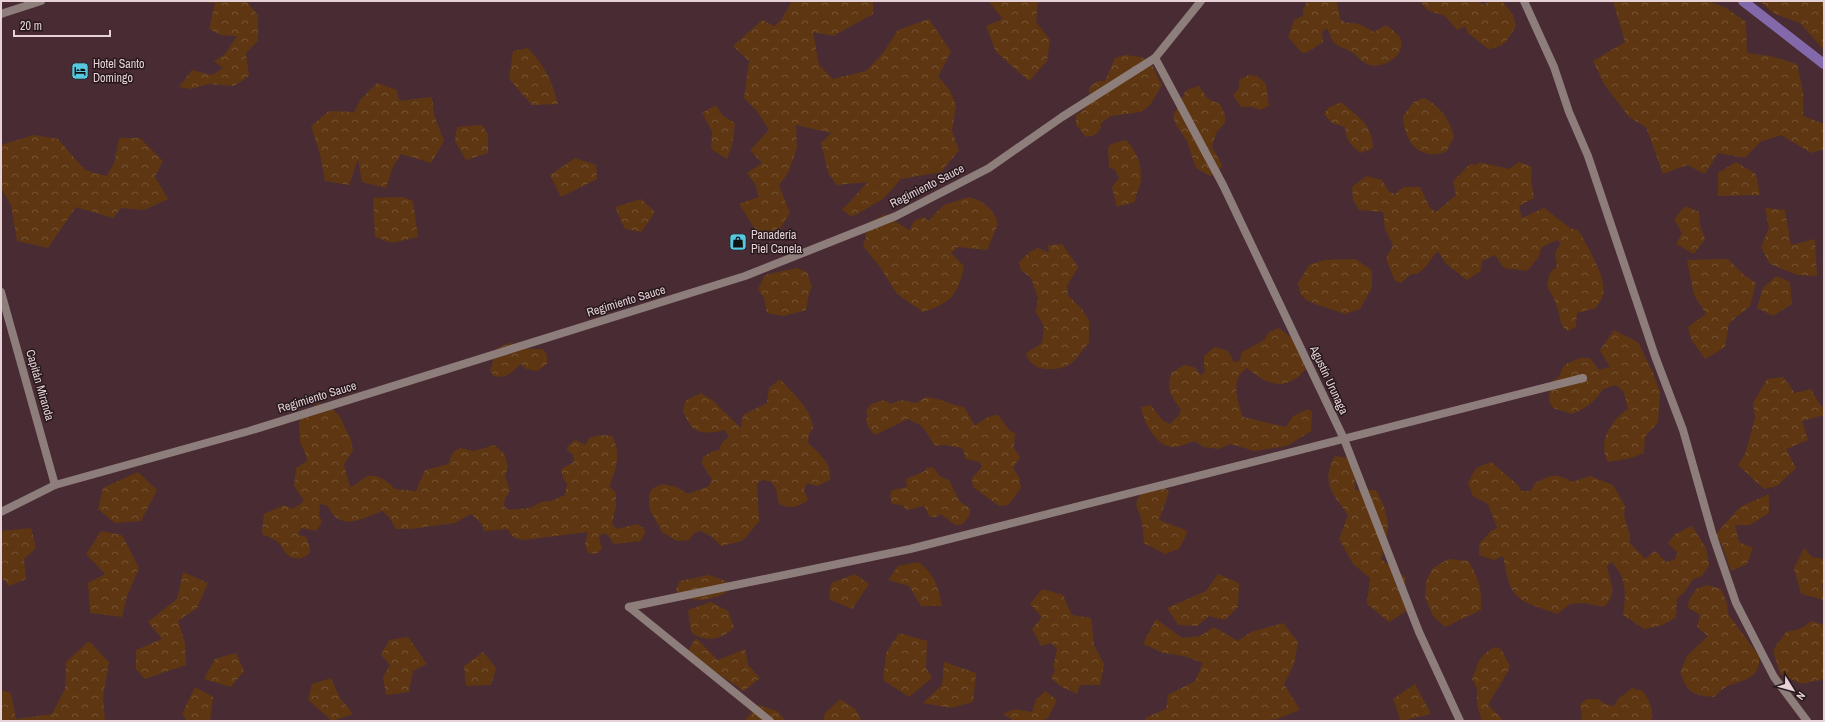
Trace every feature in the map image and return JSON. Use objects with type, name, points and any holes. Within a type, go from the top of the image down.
[{"type":"street","points":[[1,14],[41,1]]},
{"type":"street","name":"Regimiento Sauce","points":[[1,512],[55,485],[249,431],[745,276],[896,216],[989,168],[1062,116],[1155,58],[1201,1]]},
{"type":"street","points":[[1524,1],[1554,67],[1569,112],[1588,156],[1655,356],[1683,430],[1733,596],[1774,677],[1807,721]]},
{"type":"street","name":"Agustín Urunaga","points":[[1155,58],[1223,185],[1344,439],[1419,632],[1460,721]]},
{"type":"street","name":"Capitán Miranda","points":[[1,292],[55,485]]},
{"type":"street","points":[[770,721],[629,607],[910,549],[1583,378]]},
{"type":"green space","points":[[198,1],[246,1],[258,15],[258,41],[246,53],[249,76],[234,86],[208,84],[191,89],[179,87],[192,70],[212,75],[223,68],[214,61],[225,54],[237,36],[221,35],[209,29],[215,3]]},
{"type":"green space","points":[[792,1],[873,1],[873,14],[833,36],[813,32],[819,65],[833,79],[866,71],[883,53],[898,30],[929,19],[951,52],[938,76],[950,91],[956,105],[952,131],[959,150],[941,172],[901,179],[883,199],[852,217],[842,210],[868,182],[836,185],[828,172],[821,143],[831,133],[796,125],[797,148],[788,173],[779,185],[790,213],[776,235],[760,237],[739,204],[759,197],[755,184],[747,173],[762,163],[750,150],[769,130],[757,111],[744,98],[749,61],[733,46],[762,20],[774,26],[781,20]]},
{"type":"green space","points":[[1038,1],[1036,22],[1050,40],[1047,61],[1029,81],[996,52],[986,26],[1003,19],[989,2]]},
{"type":"green space","points":[[1307,1],[1337,1],[1340,19],[1346,23],[1361,25],[1374,32],[1386,25],[1395,32],[1401,40],[1399,52],[1385,64],[1367,64],[1352,52],[1333,42],[1327,28],[1322,32],[1323,42],[1306,53],[1301,52],[1288,37],[1294,20],[1303,16],[1303,9]]},
{"type":"green space","points":[[1420,1],[1479,1],[1483,5],[1489,1],[1502,1],[1513,15],[1516,26],[1502,45],[1488,49],[1468,33],[1465,26],[1457,30],[1445,16],[1427,10]]},
{"type":"green space","points":[[1613,1],[1708,1],[1726,8],[1746,22],[1747,53],[1770,56],[1797,64],[1803,92],[1803,116],[1824,124],[1824,149],[1811,153],[1781,135],[1760,142],[1745,158],[1718,153],[1705,174],[1687,165],[1663,174],[1646,127],[1629,117],[1604,84],[1593,61],[1625,42]]},
{"type":"green space","points":[[1759,1],[1824,1],[1824,50],[1800,23],[1775,14]]},
{"type":"green space","points":[[528,48],[539,61],[547,74],[558,104],[532,105],[509,79],[513,51]]},
{"type":"green space","points":[[1125,55],[1146,59],[1150,62],[1162,85],[1150,105],[1141,112],[1111,116],[1101,123],[1100,129],[1097,133],[1086,137],[1076,125],[1076,115],[1088,104],[1089,88],[1097,81],[1105,81],[1115,58]]},
{"type":"green space","points":[[1248,75],[1257,76],[1266,84],[1269,106],[1260,110],[1252,107],[1241,107],[1233,95],[1239,88],[1239,80]]},
{"type":"green space","points":[[377,83],[397,90],[399,101],[432,97],[434,115],[444,141],[431,163],[401,154],[393,167],[386,188],[362,182],[358,159],[349,185],[325,181],[320,154],[311,126],[329,111],[354,112],[361,99]]},
{"type":"green space","points":[[1199,86],[1208,99],[1220,104],[1225,115],[1225,123],[1216,133],[1212,147],[1222,165],[1220,170],[1210,176],[1196,168],[1187,141],[1175,123],[1173,116],[1186,90]]},
{"type":"green space","points":[[1424,98],[1439,109],[1447,119],[1452,130],[1454,136],[1446,152],[1428,154],[1420,151],[1414,147],[1406,133],[1403,116],[1414,102]]},
{"type":"green space","points":[[1341,102],[1367,126],[1372,139],[1373,148],[1361,153],[1349,142],[1345,127],[1332,123],[1324,114],[1328,108]]},
{"type":"green space","points":[[716,105],[722,115],[735,123],[732,146],[727,159],[711,149],[712,131],[702,113]]},
{"type":"green space","points":[[482,125],[488,135],[488,153],[466,160],[455,141],[457,127]]},
{"type":"green space","points":[[34,135],[58,139],[85,170],[106,176],[114,164],[119,138],[140,138],[163,161],[155,177],[168,199],[144,210],[121,208],[113,218],[76,207],[48,248],[17,241],[11,205],[1,188],[1,145]]},
{"type":"green space","points":[[1126,140],[1133,148],[1137,157],[1141,172],[1141,180],[1135,202],[1117,207],[1112,187],[1119,178],[1115,170],[1109,167],[1108,148],[1111,144]]},
{"type":"green space","points":[[575,158],[596,165],[597,179],[561,197],[550,175]]},
{"type":"green space","points":[[1479,162],[1509,169],[1519,162],[1532,167],[1531,180],[1534,198],[1519,206],[1522,218],[1544,208],[1570,228],[1579,231],[1596,262],[1602,280],[1603,295],[1596,308],[1577,313],[1576,327],[1568,331],[1563,327],[1556,304],[1547,286],[1550,273],[1557,266],[1555,253],[1561,243],[1557,240],[1542,247],[1538,258],[1527,271],[1504,268],[1495,255],[1482,261],[1481,271],[1467,280],[1446,264],[1438,251],[1424,269],[1417,274],[1411,274],[1401,283],[1395,281],[1386,259],[1393,245],[1385,229],[1383,212],[1359,210],[1353,200],[1352,187],[1366,176],[1382,180],[1389,192],[1395,194],[1404,187],[1420,187],[1430,208],[1436,212],[1456,195],[1453,181],[1470,164],[1477,165]]},
{"type":"green space","points":[[1736,162],[1756,174],[1760,195],[1718,196],[1718,173]]},
{"type":"green space","points":[[403,197],[413,201],[418,237],[392,243],[375,237],[373,198]]},
{"type":"green space","points":[[969,197],[988,206],[994,214],[998,224],[987,250],[958,247],[951,253],[964,266],[956,291],[947,301],[933,309],[923,312],[897,294],[880,267],[863,246],[866,237],[864,225],[885,214],[910,231],[911,225],[916,220],[924,217],[928,221],[944,205]]},
{"type":"green space","points":[[641,199],[655,212],[641,232],[625,229],[615,207]]},
{"type":"green space","points":[[1685,206],[1699,212],[1700,225],[1705,239],[1694,254],[1676,244],[1682,233],[1674,219]]},
{"type":"green space","points":[[1765,208],[1785,210],[1791,245],[1815,239],[1817,276],[1798,275],[1770,264],[1761,247],[1769,228]]},
{"type":"green space","points":[[1062,244],[1078,267],[1067,286],[1068,295],[1081,308],[1089,320],[1089,343],[1076,359],[1067,366],[1048,369],[1037,367],[1028,359],[1026,353],[1042,343],[1044,326],[1036,312],[1038,298],[1031,278],[1021,270],[1019,262],[1031,251],[1038,248],[1049,253],[1048,245]]},
{"type":"green space","points":[[1355,259],[1372,270],[1372,287],[1360,309],[1345,314],[1306,300],[1300,293],[1298,283],[1309,265],[1324,260]]},
{"type":"green space","points":[[1728,259],[1744,275],[1756,283],[1750,306],[1729,323],[1725,347],[1705,359],[1691,339],[1688,327],[1706,314],[1694,295],[1687,260]]},
{"type":"green space","points":[[796,268],[807,272],[812,287],[809,293],[806,310],[784,316],[767,313],[764,298],[758,289],[765,275]]},
{"type":"green space","points":[[1776,276],[1790,282],[1792,304],[1773,316],[1757,308],[1763,288]]},
{"type":"green space","points":[[1279,328],[1302,346],[1310,363],[1296,379],[1280,384],[1264,380],[1247,368],[1238,378],[1236,391],[1239,405],[1243,417],[1286,427],[1293,416],[1308,409],[1312,412],[1311,431],[1287,446],[1254,451],[1231,444],[1218,449],[1203,447],[1195,441],[1173,447],[1161,443],[1156,438],[1144,419],[1141,407],[1151,405],[1162,420],[1170,424],[1178,416],[1181,410],[1172,397],[1169,389],[1171,373],[1184,365],[1194,367],[1201,375],[1205,371],[1204,356],[1215,347],[1228,351],[1234,362],[1240,361],[1242,352],[1264,340],[1269,332]]},
{"type":"green space","points":[[1614,330],[1638,342],[1653,373],[1660,392],[1658,422],[1645,437],[1644,453],[1631,458],[1608,462],[1604,447],[1605,439],[1611,425],[1628,409],[1624,392],[1616,385],[1603,389],[1597,398],[1590,404],[1572,414],[1553,408],[1549,401],[1550,383],[1559,377],[1564,365],[1580,358],[1590,358],[1599,370],[1610,367],[1600,350]]},
{"type":"green space","points":[[510,343],[530,349],[543,349],[547,355],[547,364],[537,371],[526,369],[521,364],[506,376],[494,376],[490,371],[497,348]]},
{"type":"green space","points":[[1783,377],[1795,393],[1811,389],[1820,405],[1824,408],[1824,415],[1802,421],[1808,440],[1786,449],[1796,468],[1777,486],[1764,489],[1738,465],[1745,454],[1755,418],[1753,403],[1767,379]]},
{"type":"green space","points":[[780,379],[801,402],[809,414],[813,428],[809,434],[808,443],[821,455],[827,464],[829,468],[830,480],[817,486],[807,483],[804,489],[808,500],[801,505],[794,507],[787,507],[779,504],[776,489],[772,482],[763,480],[757,483],[759,522],[744,539],[738,542],[721,546],[712,537],[701,531],[694,533],[689,540],[677,541],[662,532],[649,508],[649,494],[653,488],[663,484],[676,487],[688,494],[709,486],[712,479],[702,464],[703,457],[713,451],[719,450],[722,442],[729,437],[725,430],[717,432],[703,432],[694,429],[683,412],[685,401],[701,393],[712,400],[741,428],[743,415],[767,403],[769,388]]},
{"type":"green space","points":[[926,397],[964,407],[975,426],[986,418],[998,415],[1011,432],[1015,433],[1014,448],[1020,457],[1013,468],[1019,477],[1021,488],[1008,505],[999,506],[973,487],[972,478],[982,467],[980,462],[966,459],[962,448],[944,445],[935,446],[922,426],[908,419],[875,435],[868,427],[866,420],[868,417],[866,411],[871,404],[884,400],[891,404],[901,400],[916,403]]},
{"type":"green space","points":[[318,403],[335,411],[340,417],[351,440],[353,450],[344,465],[350,487],[366,477],[374,476],[386,481],[395,489],[416,491],[425,470],[448,464],[453,452],[460,448],[474,451],[495,445],[505,455],[508,467],[505,476],[510,491],[505,498],[504,506],[509,510],[530,508],[541,502],[551,501],[565,495],[567,484],[564,480],[561,469],[574,462],[573,455],[567,450],[567,447],[575,440],[586,445],[589,438],[601,435],[612,436],[615,442],[617,461],[609,486],[616,493],[616,506],[612,524],[617,529],[637,524],[644,528],[645,532],[641,541],[614,544],[608,535],[603,533],[599,537],[602,549],[596,554],[588,553],[585,543],[588,532],[523,540],[514,538],[507,529],[484,531],[482,524],[471,514],[455,523],[410,529],[396,529],[389,517],[382,511],[359,520],[345,521],[338,519],[328,506],[320,504],[319,515],[322,522],[316,531],[302,528],[297,534],[306,537],[310,547],[310,553],[301,558],[290,557],[278,542],[263,535],[264,514],[284,505],[292,509],[304,500],[294,486],[296,468],[307,461],[300,442],[299,421]]},
{"type":"green space","points":[[1335,456],[1354,459],[1355,490],[1376,490],[1387,516],[1388,523],[1386,540],[1381,559],[1405,577],[1408,610],[1389,622],[1367,604],[1370,578],[1353,564],[1339,539],[1348,515],[1333,494],[1330,487],[1329,473]]},
{"type":"green space","points":[[1491,462],[1519,486],[1521,491],[1531,491],[1535,483],[1553,476],[1561,477],[1572,482],[1590,476],[1613,485],[1625,506],[1624,516],[1630,535],[1630,543],[1645,559],[1655,551],[1666,562],[1674,560],[1678,553],[1668,543],[1675,534],[1692,526],[1706,548],[1709,565],[1702,576],[1693,579],[1684,593],[1677,598],[1676,618],[1660,626],[1644,629],[1623,615],[1625,593],[1623,580],[1616,567],[1611,562],[1607,566],[1612,592],[1609,601],[1604,607],[1584,603],[1570,604],[1557,614],[1532,605],[1518,597],[1513,591],[1509,582],[1503,556],[1494,560],[1479,555],[1479,544],[1491,531],[1497,528],[1488,504],[1473,496],[1468,483],[1476,468]]},
{"type":"green space","points":[[933,467],[939,476],[949,480],[960,502],[970,508],[970,515],[963,524],[955,525],[941,514],[936,517],[930,517],[924,506],[907,510],[902,505],[892,504],[890,496],[892,490],[907,487],[906,479],[925,471],[926,468]]},
{"type":"green space","points":[[138,472],[157,490],[141,521],[115,523],[98,509],[103,488]]},
{"type":"green space","points":[[1158,482],[1169,492],[1159,520],[1188,531],[1179,549],[1165,554],[1144,543],[1142,521],[1136,504],[1143,487]]},
{"type":"green space","points":[[1769,494],[1769,513],[1750,525],[1735,525],[1739,542],[1753,548],[1747,564],[1731,571],[1722,545],[1715,535],[1740,507]]},
{"type":"green space","points":[[31,528],[36,548],[24,559],[26,579],[9,586],[1,577],[1,531]]},
{"type":"green space","points":[[101,531],[122,535],[139,568],[127,596],[122,617],[90,613],[88,583],[105,574],[86,554]]},
{"type":"green space","points":[[1804,548],[1812,557],[1824,559],[1824,584],[1822,585],[1824,600],[1801,594],[1794,568]]},
{"type":"green space","points":[[1448,559],[1468,561],[1479,584],[1481,610],[1445,627],[1433,616],[1425,597],[1426,582],[1432,569]]},
{"type":"green space","points":[[918,562],[928,571],[935,581],[942,606],[921,606],[909,586],[888,580],[898,566]]},
{"type":"green space","points":[[183,572],[208,583],[197,608],[178,621],[185,643],[186,665],[145,679],[136,669],[136,650],[162,639],[148,622],[177,599]]},
{"type":"green space","points":[[855,574],[869,584],[852,609],[829,599],[831,583]]},
{"type":"green space","points":[[1218,574],[1239,583],[1238,607],[1225,620],[1209,616],[1197,626],[1178,625],[1167,608],[1206,591]]},
{"type":"green space","points":[[709,575],[726,581],[731,589],[719,596],[698,600],[678,594],[676,589],[680,581]]},
{"type":"green space","points":[[1707,585],[1721,589],[1727,603],[1728,614],[1759,656],[1757,670],[1750,678],[1724,688],[1714,697],[1691,692],[1685,684],[1680,672],[1687,656],[1708,636],[1697,627],[1700,615],[1688,608],[1689,600],[1696,589]]},
{"type":"green space","points":[[1042,589],[1063,595],[1072,615],[1091,618],[1094,645],[1104,664],[1100,685],[1080,685],[1077,694],[1060,686],[1051,678],[1055,670],[1053,667],[1057,649],[1051,643],[1041,646],[1032,629],[1042,617],[1030,604]]},
{"type":"green space","points":[[711,602],[728,611],[734,627],[724,635],[707,639],[691,632],[688,610]]},
{"type":"green space","points":[[1156,619],[1182,638],[1200,636],[1214,627],[1238,641],[1251,632],[1283,623],[1298,642],[1294,664],[1284,684],[1300,710],[1277,719],[1258,721],[1146,721],[1145,718],[1166,709],[1168,695],[1195,681],[1203,663],[1184,656],[1163,653],[1143,644]]},
{"type":"green space","points":[[1812,621],[1824,625],[1824,679],[1802,684],[1780,674],[1773,650],[1786,632],[1800,629]]},
{"type":"green space","points":[[899,633],[927,641],[926,668],[932,678],[909,697],[883,680],[886,653]]},
{"type":"green space","points":[[408,637],[427,664],[413,671],[409,692],[386,695],[383,677],[390,665],[381,655],[389,640]]},
{"type":"green space","points":[[696,638],[718,660],[745,649],[748,665],[760,678],[744,691],[687,653]]},
{"type":"green space","points":[[89,641],[109,662],[103,697],[105,721],[1,721],[1,690],[11,693],[16,719],[52,714],[65,689],[66,662]]},
{"type":"green space","points":[[1495,647],[1501,649],[1510,666],[1488,705],[1504,721],[1482,721],[1477,705],[1477,688],[1472,679],[1482,657]]},
{"type":"green space","points":[[483,652],[496,668],[491,685],[466,686],[464,666]]},
{"type":"green space","points":[[236,653],[244,671],[231,687],[204,679],[215,659]]},
{"type":"green space","points":[[944,662],[976,673],[973,702],[951,708],[923,703],[942,685]]},
{"type":"green space","points":[[331,678],[340,698],[353,714],[332,721],[308,700],[312,684]]},
{"type":"green space","points":[[1415,684],[1431,714],[1401,721],[1393,699]]},
{"type":"green space","points":[[195,687],[213,697],[210,721],[187,721],[182,714]]},
{"type":"green space","points":[[1632,688],[1643,691],[1652,709],[1651,721],[1581,721],[1582,713],[1580,705],[1586,699],[1598,699],[1605,704],[1614,706],[1618,699]]},
{"type":"green space","points":[[1045,691],[1057,700],[1048,718],[1041,721],[1014,721],[1003,714],[1015,709],[1032,712],[1036,700]]},
{"type":"green space","points":[[840,699],[855,709],[862,721],[823,721],[825,713]]},
{"type":"green space","points":[[758,705],[777,711],[786,721],[744,721]]},
{"type":"waterway","points":[[1743,1],[1824,64]]},
{"type":"place","name":"Hotel Santo Domingo","points":[[80,71]]},
{"type":"place","name":"Panadería Piel Canela","points":[[738,242]]}]
